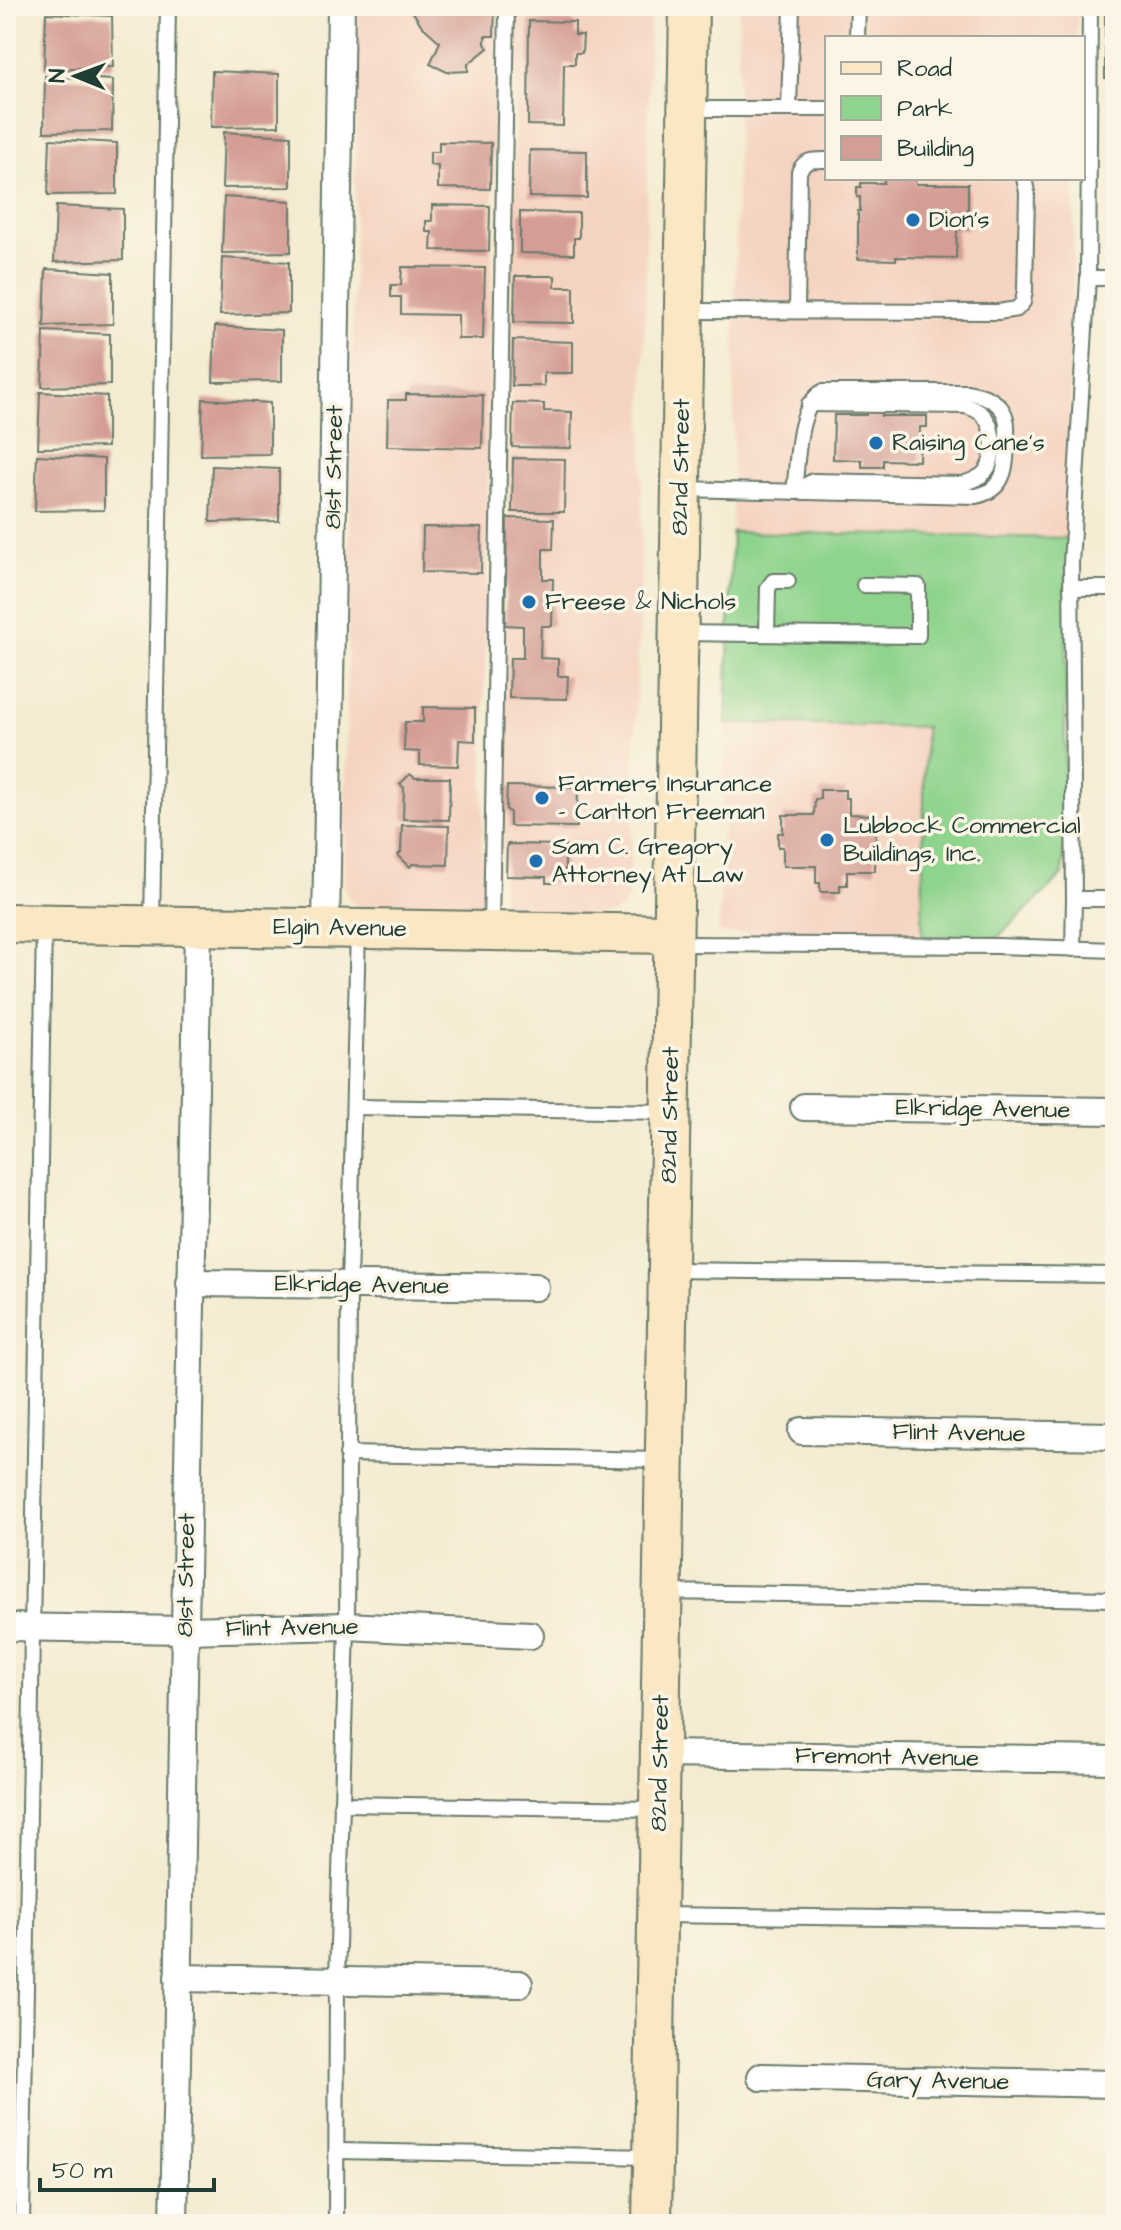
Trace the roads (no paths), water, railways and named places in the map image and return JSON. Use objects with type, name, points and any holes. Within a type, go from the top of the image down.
[{"type":"main road","name":"82nd Street","points":[[652,2224],[689,6]]},
{"type":"main road","name":"Elgin Avenue","points":[[6,923],[491,931],[673,939]]},
{"type":"street","name":"81st Street","points":[[341,6],[342,928]]},
{"type":"street","name":"81st Street","points":[[174,2224],[198,926]]},
{"type":"street","name":"Elkridge Avenue","points":[[804,1107],[1115,1111]]},
{"type":"street","name":"Elkridge Avenue","points":[[190,1283],[535,1287]]},
{"type":"street","name":"Flint Avenue","points":[[802,1431],[1115,1436]]},
{"type":"street","name":"Flint Avenue","points":[[19,1627],[185,1630],[347,1626],[530,1635]]},
{"type":"street","name":"Fremont Avenue","points":[[659,1754],[1115,1760]]},
{"type":"street","points":[[178,1978],[519,1984]]},
{"type":"street","name":"Gary Avenue","points":[[761,2077],[1115,2084]]},
{"type":"lane","points":[[152,925],[168,6]]},
{"type":"lane","points":[[491,931],[507,6]]},
{"type":"lane","points":[[789,109],[792,6]]},
{"type":"lane","points":[[857,36],[858,6]]},
{"type":"lane","points":[[1073,949],[1071,588],[1088,278],[1090,6]]},
{"type":"lane","points":[[687,109],[825,109]]},
{"type":"lane","points":[[797,311],[799,172],[809,160],[825,160]]},
{"type":"lane","points":[[684,311],[998,312],[1017,309],[1023,302],[1025,290],[1027,192],[1024,180]]},
{"type":"lane","points":[[1088,278],[1115,278]]},
{"type":"lane","points":[[681,489],[794,492],[813,481],[962,484],[986,471],[992,456],[988,422],[975,409],[966,406],[809,404],[804,418],[794,492]]},
{"type":"lane","points":[[767,634],[768,588],[773,581],[788,581]]},
{"type":"lane","points":[[679,633],[918,636],[918,586],[864,585]]},
{"type":"lane","points":[[1071,588],[1115,588]]},
{"type":"lane","points":[[1074,899],[1115,899]]},
{"type":"lane","points":[[22,2224],[19,1627],[44,923]]},
{"type":"lane","points":[[336,2224],[337,1980],[347,1626],[349,1285],[354,1107],[342,928]]},
{"type":"lane","points":[[673,939],[1115,950]]},
{"type":"lane","points":[[354,1107],[670,1112]]},
{"type":"lane","points":[[668,1270],[1115,1275]]},
{"type":"lane","points":[[347,1454],[665,1460]]},
{"type":"lane","points":[[662,1592],[1115,1599]]},
{"type":"lane","points":[[341,1804],[659,1809]]},
{"type":"lane","points":[[657,1915],[1115,1921]]},
{"type":"lane","points":[[338,2151],[653,2157]]},
{"type":"place","name":"Dion's","points":[[913,220]]},
{"type":"place","name":"Raising Cane's","points":[[876,443]]},
{"type":"place","name":"Freese & Nichols","points":[[529,602]]},
{"type":"place","name":"Farmers Insurance - Carlton Freeman","points":[[542,798]]},
{"type":"place","name":"Lubbock Commercial Buildings, Inc.","points":[[827,840]]},
{"type":"place","name":"Sam C. Gregory Attorney At Law","points":[[536,861]]}]
